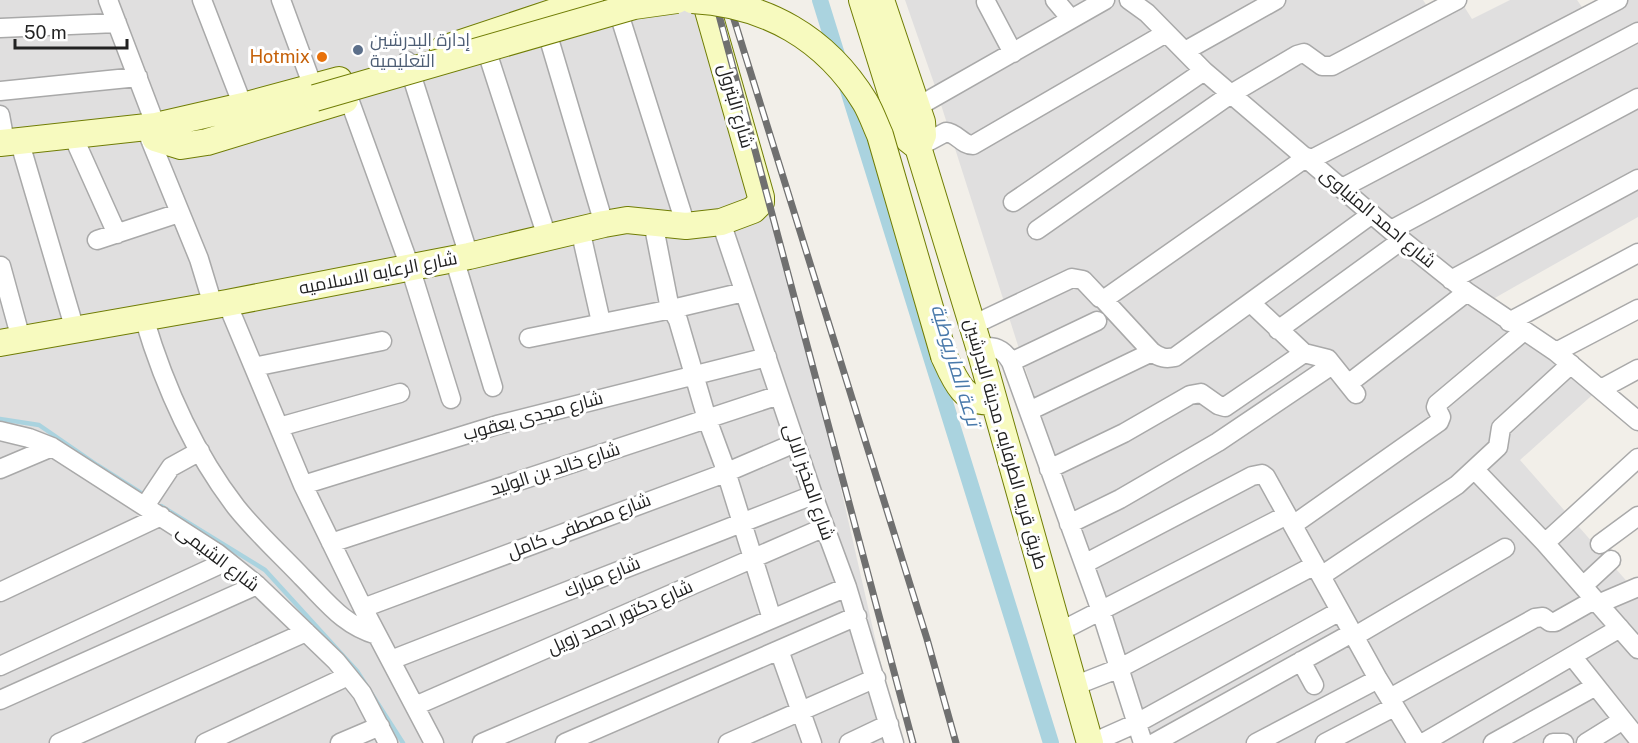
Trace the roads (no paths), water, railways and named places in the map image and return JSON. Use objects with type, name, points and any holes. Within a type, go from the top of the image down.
[{"type":"main road","points":[[154,134],[181,146],[207,142],[349,99],[411,71],[590,0]]},
{"type":"main road","points":[[7,146],[77,145],[223,123],[314,92],[634,6],[677,0]]},
{"type":"main road","points":[[7,146],[154,134],[243,106],[411,71],[489,58],[677,0]]},
{"type":"main road","points":[[692,0],[732,4],[785,24],[814,42],[848,78],[866,103],[880,135],[944,356],[954,378],[970,397],[981,402],[992,400]]},
{"type":"main road","name":"شارع البترول","points":[[705,0],[762,197],[761,202],[753,210]]},
{"type":"main road","name":"طريق قريه الطرفايه, مدينة البدرشين","points":[[878,1],[917,106],[923,128],[918,147]]},
{"type":"main road","name":"طريق قريه الطرفايه, مدينة البدرشين","points":[[878,1],[902,128],[908,139],[918,147],[976,336],[992,400],[1091,743]]},
{"type":"main road","name":"شارع الرعايه الاسلاميه","points":[[10,341],[220,304],[461,257],[627,220],[686,226],[721,222],[753,210]]},
{"type":"street","points":[[108,0],[138,77],[179,213],[199,259],[254,367],[303,485],[331,543],[434,743]]},
{"type":"street","points":[[202,0],[243,106]]},
{"type":"street","points":[[281,0],[314,92]]},
{"type":"street","points":[[1055,0],[1071,19]]},
{"type":"street","points":[[917,106],[1105,0]]},
{"type":"street","name":"شارع احمد المنياوى","points":[[1129,0],[1147,13],[1204,71],[1451,280],[1556,352],[1638,421]]},
{"type":"street","points":[[1185,51],[1276,0]]},
{"type":"street","points":[[1037,230],[1231,94],[1300,53],[1307,55],[1322,66],[1332,66],[1457,0]]},
{"type":"street","points":[[1103,299],[1308,158],[1618,0]]},
{"type":"street","points":[[986,2],[1013,53]]},
{"type":"street","points":[[620,17],[686,226]]},
{"type":"street","points":[[0,28],[117,23]]},
{"type":"street","points":[[1342,188],[1638,32]]},
{"type":"street","points":[[918,147],[946,132],[953,134],[966,144],[973,145],[1166,33]]},
{"type":"street","points":[[549,39],[592,227],[601,322]]},
{"type":"street","points":[[489,58],[547,237]]},
{"type":"street","points":[[411,71],[493,387]]},
{"type":"street","points":[[1013,202],[1204,71]]},
{"type":"street","points":[[0,91],[138,77]]},
{"type":"street","points":[[1278,330],[1397,235],[1638,98]]},
{"type":"street","points":[[349,99],[410,267],[451,399]]},
{"type":"street","points":[[0,115],[7,146],[75,330]]},
{"type":"street","points":[[77,145],[117,234]]},
{"type":"street","points":[[1451,280],[1636,184]]},
{"type":"street","points":[[97,240],[179,213]]},
{"type":"street","points":[[1143,743],[1101,610],[1011,362],[1002,350],[976,336],[1072,278],[1083,280],[1152,352],[1167,359],[1175,357],[1372,214]]},
{"type":"street","points":[[653,222],[672,309],[678,320],[707,419],[772,619]]},
{"type":"street","name":"شارع المخبز الالى","points":[[721,222],[795,443],[857,616],[894,743]]},
{"type":"street","points":[[1059,632],[1290,520],[1438,422],[1441,417],[1436,407],[1437,404],[1516,326],[1638,253]]},
{"type":"street","points":[[1,266],[10,341]]},
{"type":"street","points":[[529,338],[744,292]]},
{"type":"street","points":[[1251,303],[1304,353],[1328,359],[1352,389],[1467,292]]},
{"type":"street","points":[[1556,352],[1638,309]]},
{"type":"street","points":[[144,318],[168,387],[200,451],[236,506],[258,532],[342,617],[360,630],[377,635]]},
{"type":"street","points":[[1011,362],[1097,321]]},
{"type":"street","points":[[254,367],[382,341]]},
{"type":"street","points":[[1029,411],[1152,352]]},
{"type":"street","points":[[1049,469],[1124,433],[1190,395],[1201,393],[1225,407],[1304,353]]},
{"type":"street","name":"شارع مجدى يعقوب","points":[[303,485],[497,425],[766,357]]},
{"type":"street","points":[[1074,686],[1120,668],[1318,570],[1436,501],[1475,470],[1498,447],[1499,433],[1502,428],[1571,364]]},
{"type":"street","points":[[1069,524],[1120,499],[1209,448],[1332,365]]},
{"type":"street","points":[[1601,389],[1638,369]]},
{"type":"street","points":[[279,427],[400,393]]},
{"type":"street","name":"شارع خالد بن الوليد","points":[[331,543],[779,395]]},
{"type":"street","name":"شارع الشيمى","points":[[0,430],[52,447],[161,516],[227,561],[257,585],[329,654],[348,676],[362,693],[388,743]]},
{"type":"street","name":"شارع مصطفى كامل","points":[[363,608],[725,473],[795,443]]},
{"type":"street","points":[[0,469],[52,447]]},
{"type":"street","points":[[145,506],[171,467],[200,451]]},
{"type":"street","points":[[1545,543],[1638,458]]},
{"type":"street","points":[[1475,470],[1545,543],[1638,649]]},
{"type":"street","points":[[1084,564],[1252,476],[1262,474],[1266,477],[1378,679],[1417,743]]},
{"type":"street","name":"شارع مبارك","points":[[391,660],[813,495]]},
{"type":"street","points":[[0,592],[161,516]]},
{"type":"street","points":[[1600,544],[1638,516]]},
{"type":"street","name":"شارع دكتور احمد زويل","points":[[415,706],[825,527]]},
{"type":"street","points":[[1154,743],[1354,634],[1505,548]]},
{"type":"street","points":[[1592,596],[1611,560]]},
{"type":"street","points":[[0,666],[227,561]]},
{"type":"street","points":[[0,700],[257,585]]},
{"type":"street","points":[[482,743],[847,586]]},
{"type":"street","points":[[1325,743],[1535,618],[1543,617],[1550,622],[1555,622],[1592,596],[1638,587]]},
{"type":"street","points":[[1091,743],[1137,723],[1340,611]]},
{"type":"street","points":[[565,743],[857,616]]},
{"type":"street","points":[[1423,743],[1620,628]]},
{"type":"street","points":[[59,743],[306,632]]},
{"type":"street","points":[[779,650],[812,743]]},
{"type":"street","points":[[1572,656],[1638,740]]},
{"type":"street","points":[[1301,661],[1314,685]]},
{"type":"street","points":[[205,743],[348,676]]},
{"type":"street","points":[[728,743],[876,678]]},
{"type":"street","points":[[1256,743],[1378,679]]},
{"type":"street","points":[[1493,743],[1596,686]]},
{"type":"street","points":[[1588,743],[1623,720]]},
{"type":"street","points":[[849,743],[889,724]]},
{"type":"street","points":[[340,743],[380,726]]},
{"type":"street","points":[[1553,743],[1564,743]]},
{"type":"waterway","name":"ترعة الماريوطية","points":[[820,0],[1051,743]]},
{"type":"waterway","points":[[0,419],[39,425],[141,493]]},
{"type":"waterway","points":[[161,506],[265,570],[357,671],[403,743]]},
{"type":"railway","points":[[715,0],[913,743]]},
{"type":"railway","points":[[728,0],[927,639],[956,743]]},
{"type":"place","name":"إدارة البدرشين التعليمية","points":[[358,50]]},
{"type":"place","name":"Hotmix","points":[[322,57]]}]
